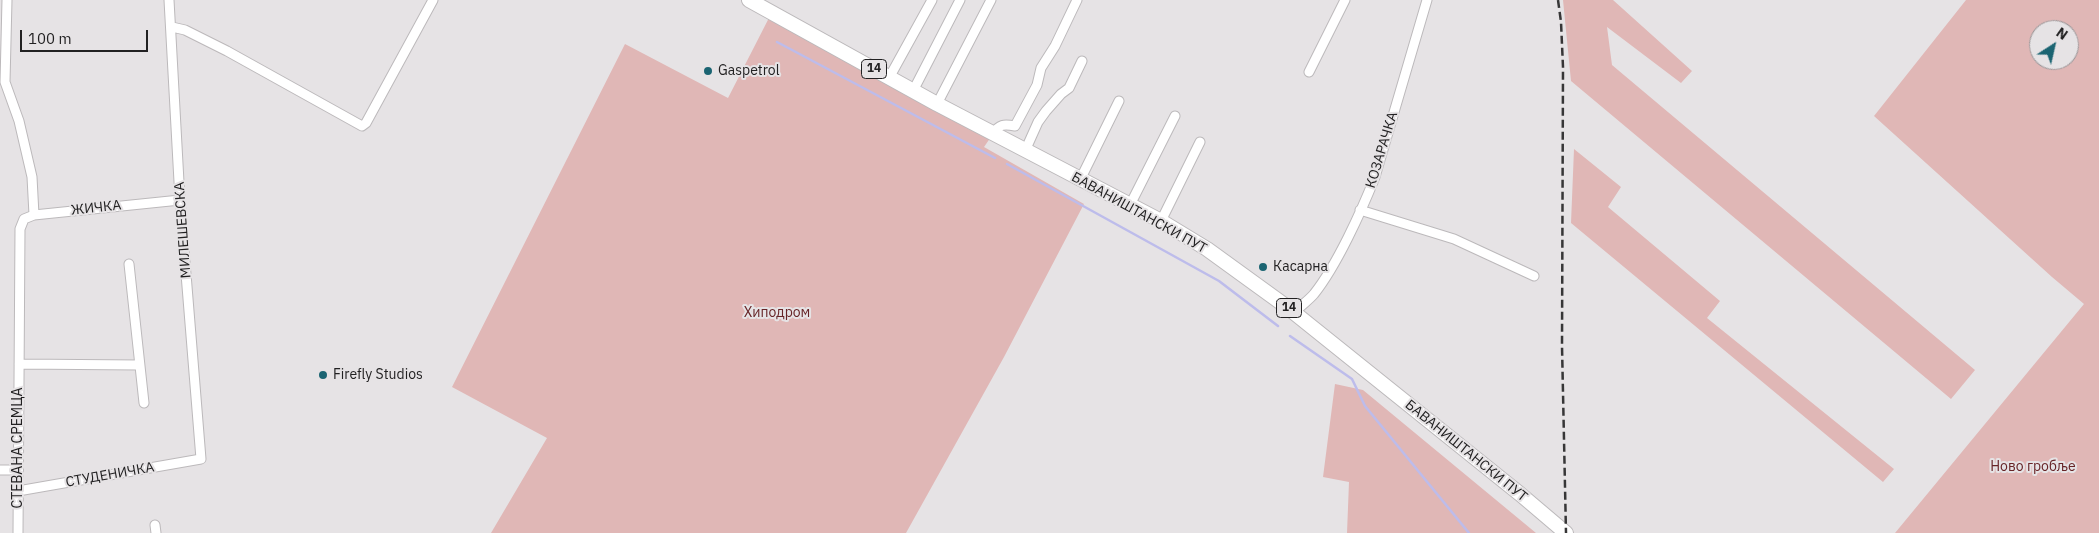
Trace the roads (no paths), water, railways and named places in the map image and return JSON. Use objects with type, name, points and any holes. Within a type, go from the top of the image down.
[{"type":"main road","name":"БАВАНИШТАНСКИ ПУТ","points":[[754,1],[937,104],[1161,221],[1215,255],[1294,313],[1566,533]]},
{"type":"street","points":[[6,0],[3,82],[19,121],[32,176],[34,215]]},
{"type":"street","name":"МИЛЕШЕВСКА","points":[[169,0],[172,27],[180,200],[202,459]]},
{"type":"street","points":[[172,27],[185,30],[227,51],[360,126],[364,125],[434,0]]},
{"type":"street","points":[[890,78],[932,0]]},
{"type":"street","points":[[913,91],[960,0]]},
{"type":"street","points":[[937,104],[991,0]]},
{"type":"street","points":[[994,134],[998,127],[1005,124],[1015,126],[1037,85],[1042,68],[1077,0]]},
{"type":"street","points":[[1309,72],[1344,0]]},
{"type":"street","name":"КОЗАРАЧКА","points":[[1294,313],[1314,294],[1332,266],[1375,177],[1427,0]]},
{"type":"street","points":[[1025,150],[1038,122],[1060,94],[1069,88],[1082,61]]},
{"type":"street","points":[[1080,180],[1119,101]]},
{"type":"street","points":[[1130,206],[1175,116]]},
{"type":"street","points":[[1161,221],[1200,142]]},
{"type":"street","name":"ЖИЧКА","points":[[34,215],[180,200]]},
{"type":"street","points":[[1360,210],[1454,239],[1534,276]]},
{"type":"street","name":"СТЕВАНА СРЕМЦА","points":[[18,533],[20,229],[24,219],[34,215]]},
{"type":"street","points":[[129,264],[144,403]]},
{"type":"street","points":[[19,364],[139,365]]},
{"type":"street","name":"СТУДЕНИЧКА","points":[[18,491],[202,459]]},
{"type":"street","points":[[0,470],[18,470]]},
{"type":"waterway","points":[[777,42],[995,158]]},
{"type":"waterway","points":[[1007,164],[1219,281],[1278,326]]},
{"type":"waterway","points":[[1290,336],[1352,379],[1365,406],[1469,533]]},
{"type":"railway","points":[[1558,0],[1563,67],[1562,346],[1566,533]]},
{"type":"place","name":"Gaspetrol","points":[[708,71]]},
{"type":"place","name":"Касарна","points":[[1263,267]]},
{"type":"place","name":"Firefly Studios","points":[[323,375]]},
{"type":"park label","name":"Хиподром","points":[[777,313]]},
{"type":"park label","name":"Ново гробље","points":[[2033,467]]}]
